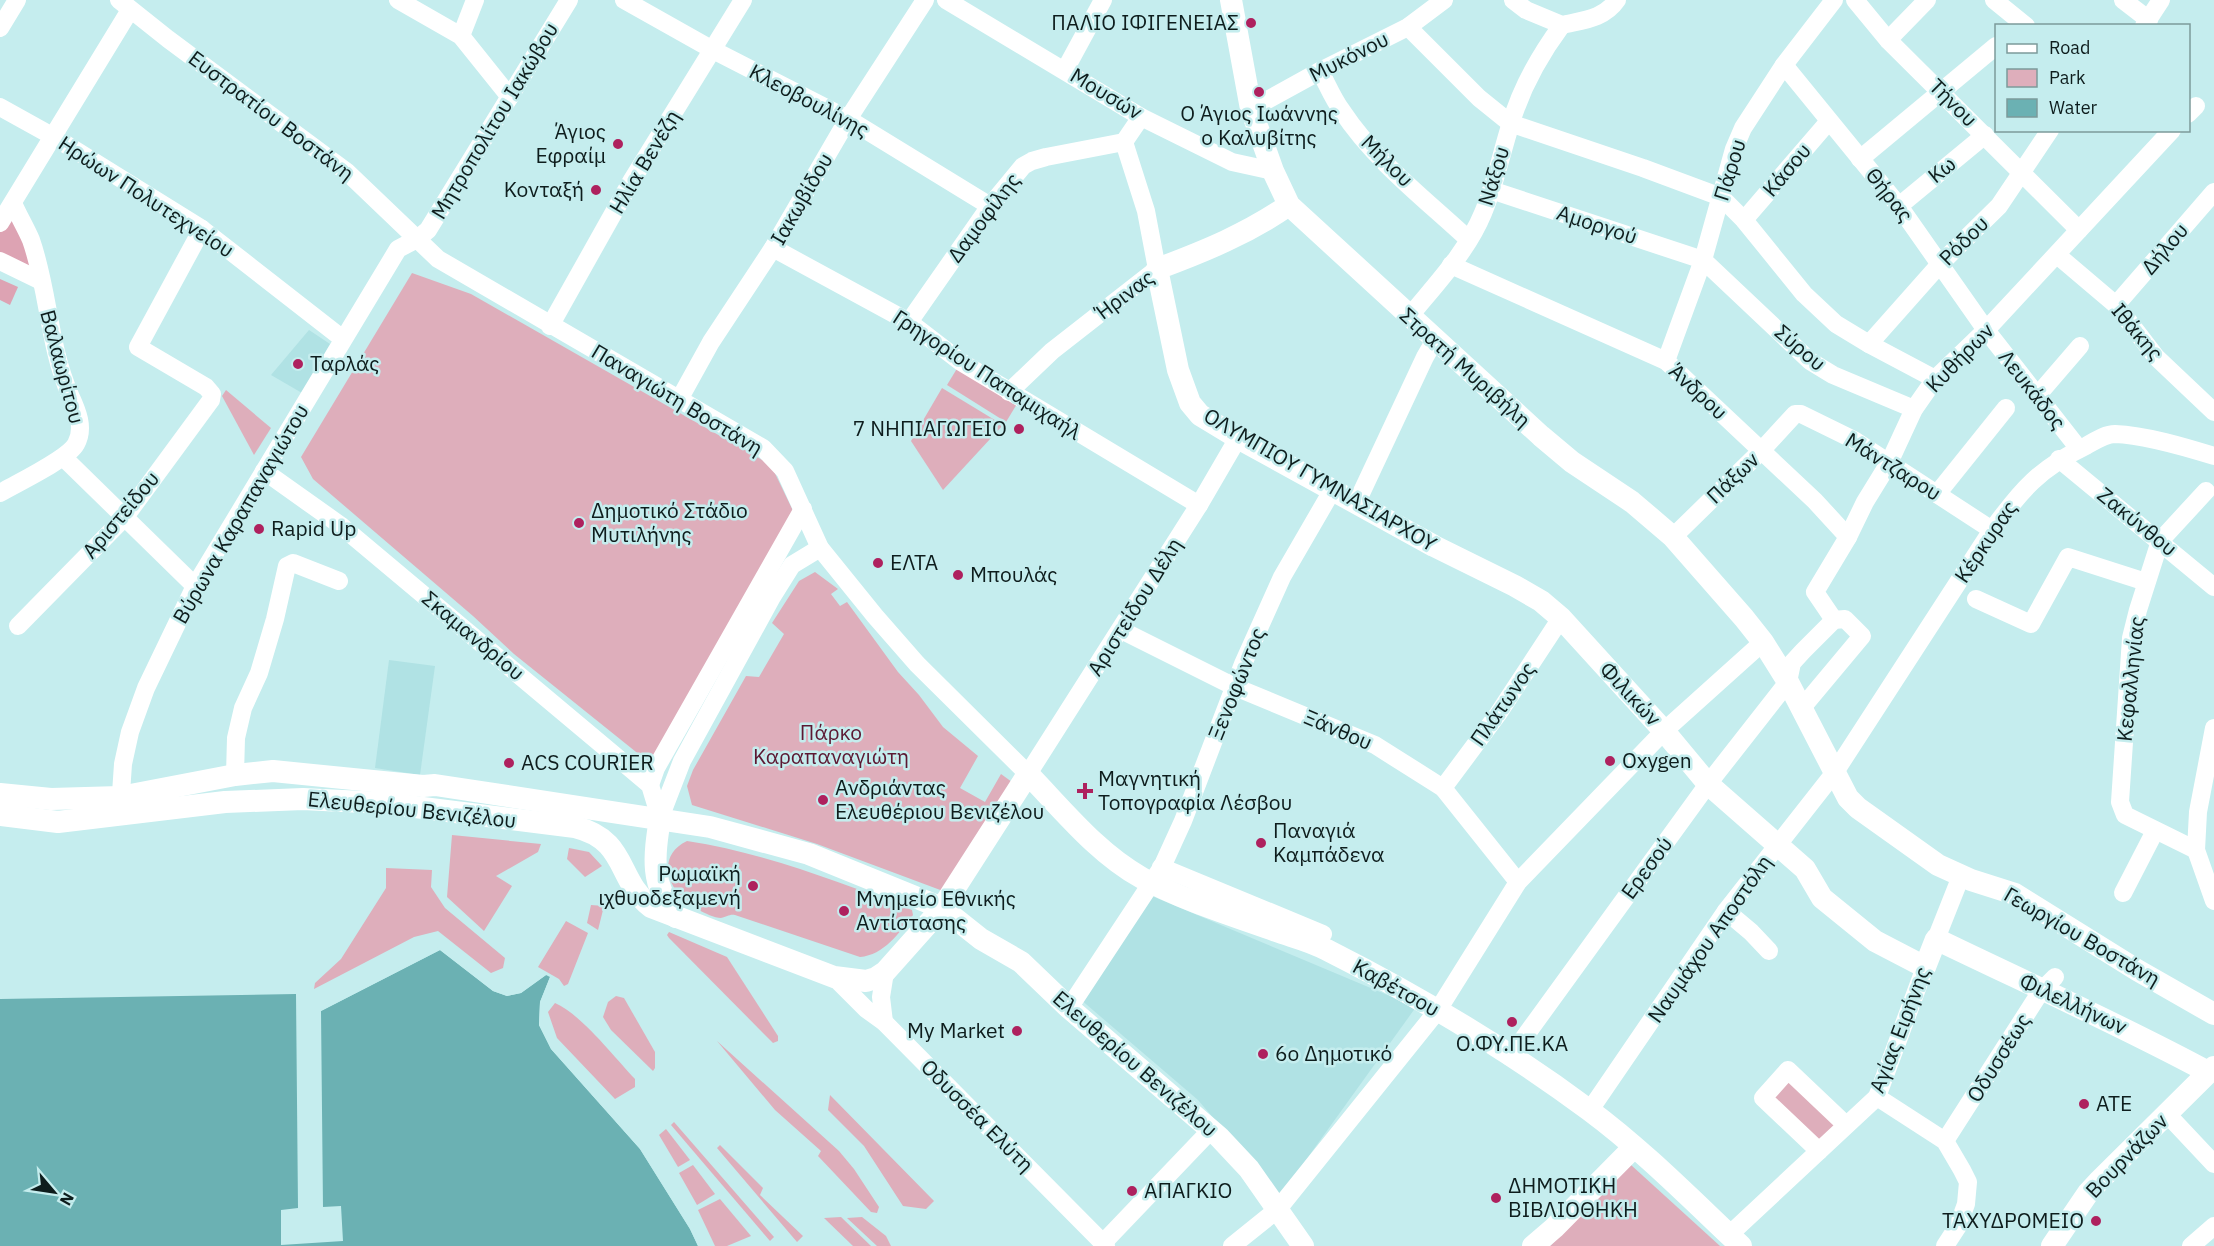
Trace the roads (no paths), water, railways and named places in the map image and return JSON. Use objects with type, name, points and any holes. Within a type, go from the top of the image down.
[{"type":"main road","name":"Στρατή Μυριβήλη","points":[[1231,0],[1251,109],[1289,205],[1541,436],[1572,462],[1632,502],[1674,537],[1763,642],[1788,682]]},
{"type":"main road","name":"Ήρινας","points":[[1157,269],[1212,249],[1241,235],[1289,205]]},
{"type":"main road","name":"ΟΛΥΜΠΙΟΥ ΓΥΜΝΑΣΙΑΡΧΟΥ","points":[[1157,269],[1178,370],[1190,403],[1200,414],[1238,438],[1434,546],[1515,586],[1561,618]]},
{"type":"main road","name":"Φιλικών","points":[[1561,618],[1664,731],[1708,784],[1778,844]]},
{"type":"main road","name":"Γεωργίου Βοστάνη","points":[[1788,682],[1848,798],[1858,808],[1938,865],[1960,876],[2015,894],[2127,964],[2214,1014]]},
{"type":"main road","name":"Ελευθερίου Βενιζέλου","points":[[0,815],[58,822],[234,775],[273,771],[423,786],[435,785],[660,818],[710,827],[809,854],[942,908],[981,939],[1021,962],[1069,1008],[1211,1130],[1249,1169],[1303,1246]]},
{"type":"main road","name":"Καβέτσου","points":[[1028,774],[1102,849],[1138,876],[1159,873],[1238,918],[1326,949],[1438,1010],[1510,1057],[1590,1110],[1634,1147],[1735,1240]]},
{"type":"main road","points":[[885,972],[942,908],[1028,774]]},
{"type":"main road","name":"Ελευθερίου Βενιζέλου","points":[[0,794],[120,807],[303,799],[383,804],[575,827],[589,831],[611,845],[641,899],[651,907],[834,977],[866,981],[885,972]]},
{"type":"main road","points":[[660,818],[655,857],[657,881],[665,903],[676,917]]},
{"type":"main road","points":[[1778,844],[1808,873],[1822,898],[1875,941],[1925,967]]},
{"type":"main road","name":"Αγίας Ειρήνης","points":[[1925,967],[1936,939]]},
{"type":"main road","name":"Φιλελλήνων","points":[[1936,939],[2048,984],[2151,1041],[2211,1069]]},
{"type":"main road","name":"Βουρνάζων","points":[[2052,1246],[2088,1193],[2211,1069]]},
{"type":"main road","points":[[1533,1246],[1554,1228],[1634,1147]]},
{"type":"street","points":[[0,28],[17,0]]},
{"type":"street","points":[[398,0],[461,36],[510,97]]},
{"type":"street","points":[[461,36],[475,0]]},
{"type":"street","name":"Μητροπολίτου Ιακώβου","points":[[417,239],[428,231],[434,222],[569,0]]},
{"type":"street","name":"Κλεοβουλίνης","points":[[624,0],[713,50],[848,119],[990,206]]},
{"type":"street","name":"Ηλία Βενέζη","points":[[550,326],[632,180],[743,0]]},
{"type":"street","name":"Ιακωβίδου","points":[[680,398],[711,342],[773,248],[848,119],[925,0]]},
{"type":"street","name":"Μουσών","points":[[946,0],[1141,117],[1232,162],[1274,171]]},
{"type":"street","points":[[1065,70],[1103,0]]},
{"type":"street","points":[[1513,0],[1526,10],[1562,25],[1599,16],[1607,12],[1617,0]]},
{"type":"street","name":"Πάρου","points":[[1666,361],[1703,260],[1734,149],[1743,128],[1784,65],[1834,0]]},
{"type":"street","name":"Τήνου","points":[[1855,0],[1888,40],[2079,230]]},
{"type":"street","points":[[1888,40],[1927,0]]},
{"type":"street","points":[[1994,0],[2024,24]]},
{"type":"street","points":[[2123,0],[2147,23],[2161,0]]},
{"type":"street","name":"Μυκόνου","points":[[1251,109],[1408,27],[1439,2]]},
{"type":"street","points":[[0,223],[54,137],[125,5]]},
{"type":"street","name":"Ευστρατίου Βοστάνη","points":[[125,5],[348,172],[417,239]]},
{"type":"street","name":"Νάξου","points":[[1409,317],[1451,265],[1482,215],[1510,123],[1525,85],[1540,55],[1562,25]]},
{"type":"street","points":[[1408,27],[1479,98],[1510,123],[1721,197],[1744,220],[1804,294],[1836,324],[1935,379]]},
{"type":"street","points":[[1860,159],[1995,47]]},
{"type":"street","name":"Θήρας","points":[[1784,65],[1899,206],[1986,330]]},
{"type":"street","name":"Μήλου","points":[[1320,71],[1341,111],[1360,136],[1468,239]]},
{"type":"street","name":"Ηρώων Πολυτεχνείου","points":[[0,107],[54,137],[202,229],[343,339]]},
{"type":"street","points":[[1124,142],[1141,117]]},
{"type":"street","name":"Κάσου","points":[[1744,220],[1829,121]]},
{"type":"street","name":"Ρόδου","points":[[1869,344],[1940,264],[1999,206],[2049,132]]},
{"type":"street","name":"Κυθήρων","points":[[1834,620],[1815,592],[1889,463],[1914,409],[1935,379],[1986,330],[2057,255],[2164,133]]},
{"type":"street","name":"Κω","points":[[1899,206],[1985,135]]},
{"type":"street","name":"Δαμοφίλης","points":[[909,322],[990,206],[1023,166],[1032,161],[1124,142]]},
{"type":"street","name":"ΟΛΥΜΠΙΟΥ ΓΥΜΝΑΣΙΑΡΧΟΥ","points":[[1124,142],[1146,211],[1157,269]]},
{"type":"street","name":"Αμοργού","points":[[1491,190],[1703,260]]},
{"type":"street","name":"Δήλου","points":[[2116,305],[2214,192]]},
{"type":"street","name":"Βαλαωρίτου","points":[[0,493],[63,457],[76,445],[81,429],[77,411],[64,382],[52,342],[31,240],[13,203]]},
{"type":"street","name":"Αριστείδου","points":[[18,626],[125,517],[209,404],[212,394],[206,387],[138,347],[202,229]]},
{"type":"street","name":"Παναγιώτη Βοστάνη","points":[[417,239],[438,259],[763,448],[785,471],[820,548],[917,664],[1028,774]]},
{"type":"street","name":"Βύρωνα Καραπαναγιώτου","points":[[120,807],[123,764],[130,732],[146,688],[195,586],[398,249],[417,239]]},
{"type":"street","name":"Γρηγορίου Παπαμιχαήλ","points":[[773,248],[909,322],[961,362],[1199,505]]},
{"type":"street","name":"Ιθάκης","points":[[2057,255],[2116,305],[2156,357],[2214,412]]},
{"type":"street","name":"Σύρου","points":[[1703,260],[1810,361],[1833,375],[1914,409]]},
{"type":"street","points":[[0,261],[40,281]]},
{"type":"street","name":"Άνδρου","points":[[1451,265],[1666,361],[1815,501],[1848,537]]},
{"type":"street","name":"Ήρινας","points":[[1009,392],[1052,351],[1157,269]]},
{"type":"street","name":"Λευκάδος","points":[[1986,330],[2079,449]]},
{"type":"street","points":[[1357,502],[1436,338]]},
{"type":"street","points":[[2037,396],[2080,346]]},
{"type":"street","points":[[1937,494],[2006,408]]},
{"type":"street","name":"Μάντζαρου","points":[[1791,418],[1795,414],[1801,414],[1854,440],[1992,530]]},
{"type":"street","name":"Πάξων","points":[[1674,537],[1791,418]]},
{"type":"street","name":"Κέρκυρας","points":[[1835,772],[1992,530],[2034,478],[2059,459],[2114,434],[2180,446],[2214,456]]},
{"type":"street","name":"Αριστείδου Δέλη","points":[[1028,774],[1121,630],[1238,438]]},
{"type":"street","points":[[63,457],[195,586]]},
{"type":"street","name":"Ζακύνθου","points":[[2059,459],[2214,587]]},
{"type":"street","name":"Σκαμανδρίου","points":[[264,471],[340,525],[650,785]]},
{"type":"street","name":"Ξενοφώντος","points":[[1069,1008],[1159,873],[1183,821],[1243,664],[1282,577],[1333,489]]},
{"type":"street","name":"Κεφαλληνίας","points":[[2155,831],[2125,815],[2120,802],[2131,638],[2160,541],[2206,491]]},
{"type":"street","points":[[660,818],[650,785],[656,768],[803,509]]},
{"type":"street","points":[[660,818],[682,761],[772,597],[792,565],[820,548]]},
{"type":"street","points":[[1976,600],[2031,624],[2068,557],[2146,582]]},
{"type":"street","points":[[234,775],[236,738],[243,708],[262,663],[287,566],[293,563],[339,581]]},
{"type":"street","name":"Πλάτωνος","points":[[1443,788],[1498,714],[1561,618]]},
{"type":"street","points":[[1801,709],[1862,636],[1845,619],[1834,620]]},
{"type":"street","name":"Ερεσού","points":[[1510,1057],[1708,784],[1788,682],[1792,663],[1834,620]]},
{"type":"street","name":"Ξάνθου","points":[[1121,630],[1235,687],[1375,745],[1443,788],[1518,882]]},
{"type":"street","points":[[1232,1246],[1278,1209],[1438,1010],[1518,882],[1664,731],[1763,642]]},
{"type":"street","points":[[2213,895],[2196,850],[2198,812],[2214,728]]},
{"type":"street","name":"Ναυμάχου Αποστόλη","points":[[1590,1110],[1726,911],[1835,772]]},
{"type":"street","points":[[2123,893],[2155,831],[2196,850]]},
{"type":"street","points":[[1159,873],[1323,934]]},
{"type":"street","name":"Αγίας Ειρήνης","points":[[1936,939],[1960,876]]},
{"type":"street","points":[[1726,911],[1751,932],[1768,951]]},
{"type":"street","name":"Αγίας Ειρήνης","points":[[1735,1240],[1819,1151],[1877,1097],[1925,967]]},
{"type":"street","points":[[884,1022],[880,998],[885,972]]},
{"type":"street","name":"Οδυσσέα Ελύτη","points":[[834,977],[866,1009],[884,1022],[1104,1245]]},
{"type":"street","name":"Οδυσσέως","points":[[1945,1141],[2048,984]]},
{"type":"street","points":[[1819,1151],[1763,1098],[1788,1070],[1846,1125]]},
{"type":"street","points":[[1877,1097],[1945,1141],[1968,1182],[1968,1192],[1958,1226],[1945,1246]]},
{"type":"street","points":[[2167,1114],[2214,1164]]},
{"type":"street","points":[[1104,1245],[1211,1130]]},
{"type":"street","points":[[2191,1246],[2214,1226]]},
{"type":"water","points":[[440,950],[493,991],[507,996],[521,993],[546,975],[550,977],[540,1002],[539,1025],[551,1049],[640,1149],[690,1229],[698,1246],[0,1246],[0,999],[296,994],[298,1208],[281,1210],[281,1245],[343,1241],[341,1206],[323,1207],[321,1011]]},
{"type":"place","name":"ΠΑΛΙΟ ΙΦΙΓΕΝΕΙΑΣ","points":[[1251,23]]},
{"type":"place","name":"Ο Άγιος Ιωάννης ο Καλυβίτης","points":[[1259,92]]},
{"type":"place","name":"Άγιος Εφραίμ","points":[[618,144]]},
{"type":"place","name":"Κονταξή","points":[[596,190]]},
{"type":"place","name":"Ταρλάς","points":[[298,364]]},
{"type":"place","name":"7 ΝΗΠΙΑΓΩΓΕΙΟ","points":[[1019,429]]},
{"type":"place","name":"Δημοτικό Στάδιο Μυτιλήνης","points":[[579,523]]},
{"type":"place","name":"Rapid Up","points":[[259,529]]},
{"type":"place","name":"ΕΛΤΑ","points":[[878,563]]},
{"type":"place","name":"Μπουλάς","points":[[958,575]]},
{"type":"place","name":"Oxygen","points":[[1610,761]]},
{"type":"place","name":"ACS COURIER","points":[[509,763]]},
{"type":"place","name":"Μαγνητική Τοπογραφία Λέσβου","points":[[1085,791]]},
{"type":"place","name":"Ανδριάντας Ελευθέριου Βενιζέλου","points":[[823,800]]},
{"type":"place","name":"Παναγιά Καμπάδενα","points":[[1261,843]]},
{"type":"place","name":"Ρωμαϊκή ιχθυοδεξαμενή","points":[[753,886]]},
{"type":"place","name":"Μνημείο Εθνικής Αντίστασης","points":[[844,911]]},
{"type":"place","name":"Ο.ΦΥ.ΠΕ.ΚΑ","points":[[1512,1022]]},
{"type":"place","name":"Μy Market","points":[[1017,1031]]},
{"type":"place","name":"6ο Δημοτικό","points":[[1263,1054]]},
{"type":"place","name":"ΑΤΕ","points":[[2084,1104]]},
{"type":"place","name":"ΑΠΑΓΚΙΟ","points":[[1132,1191]]},
{"type":"place","name":"ΔΗΜΟΤΙΚΗ ΒΙΒΛΙΟΘΗΚΗ","points":[[1496,1198]]},
{"type":"place","name":"ΤΑΧΥΔΡΟΜΕΙΟ","points":[[2096,1221]]},
{"type":"park label","name":"Πάρκο Καραπαναγιώτη","points":[[831,745]]}]
